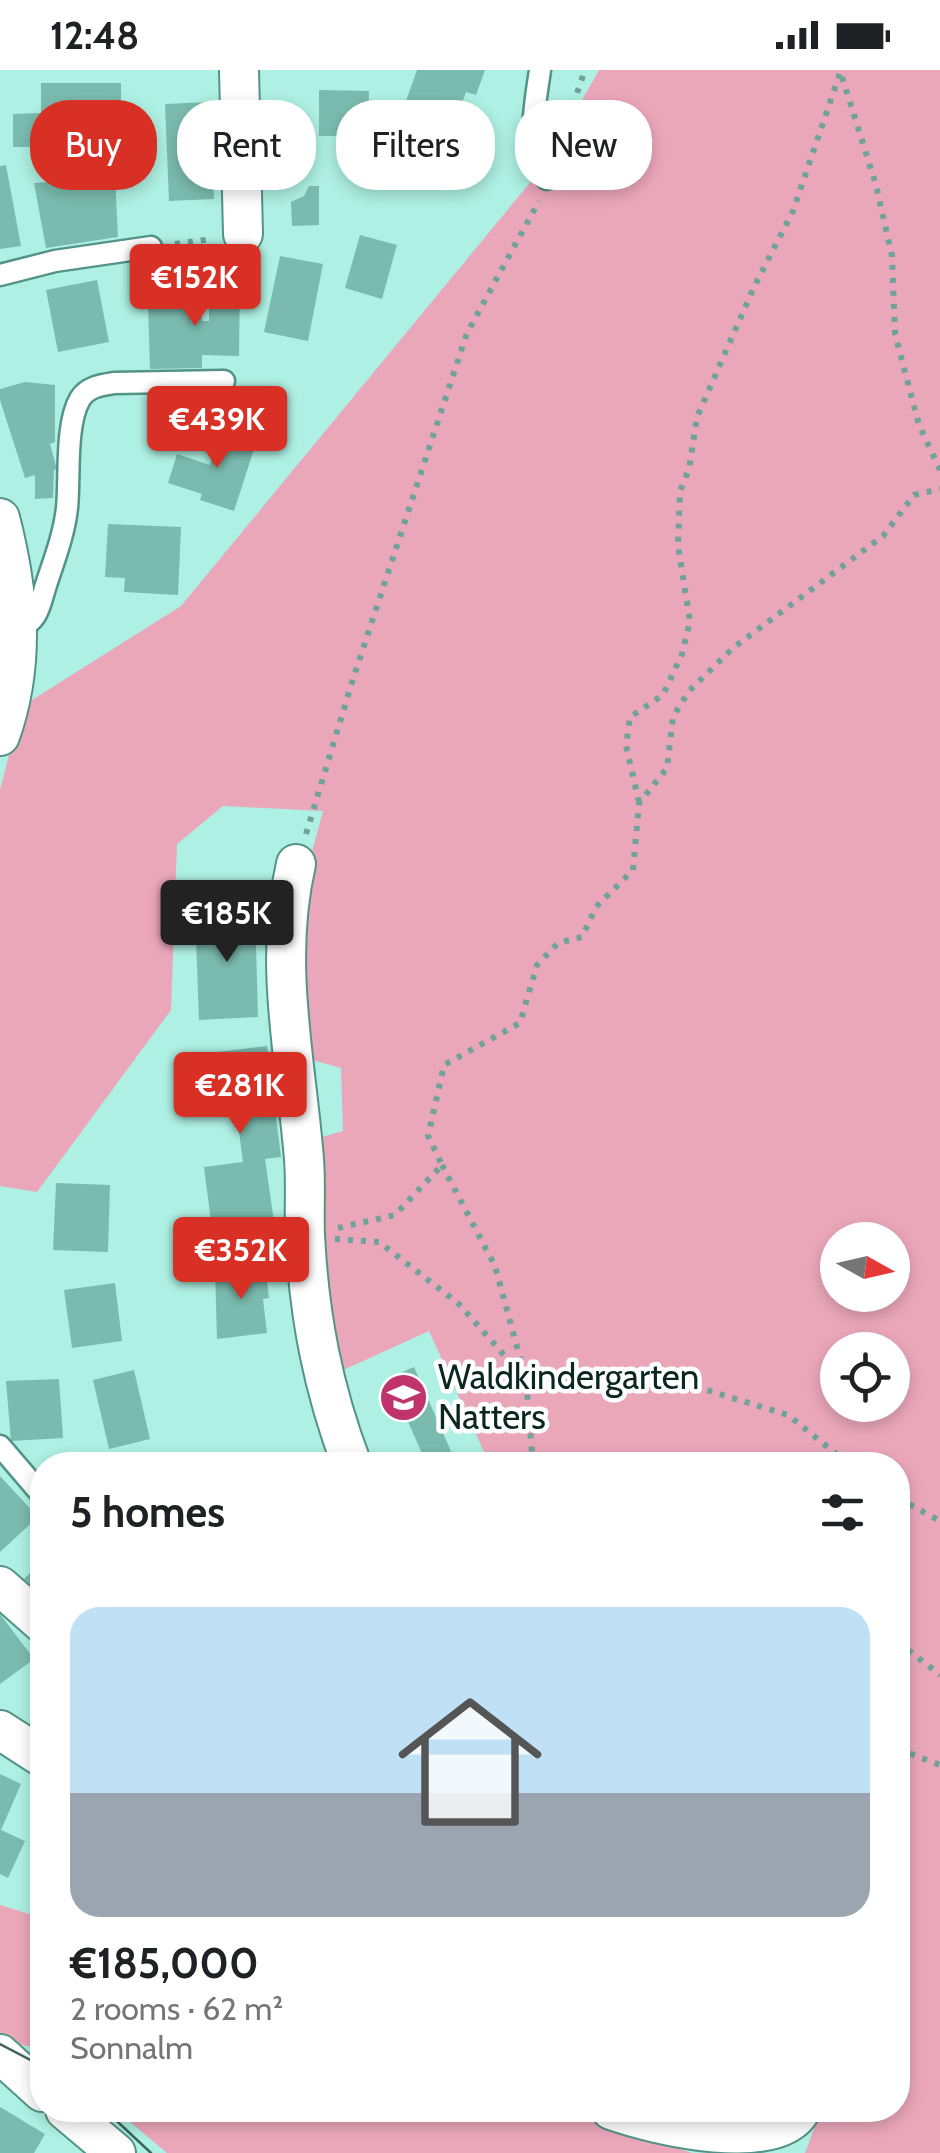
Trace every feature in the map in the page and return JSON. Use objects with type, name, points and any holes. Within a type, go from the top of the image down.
[{"type":"street","points":[[239,70],[243,234]]},
{"type":"street","points":[[0,518],[13,578],[18,628],[16,677],[0,736]]},
{"type":"street","points":[[296,864],[287,907],[285,981],[304,1162],[306,1237],[322,1378],[348,1452]]},
{"type":"street","points":[[0,1586],[30,1612]]},
{"type":"street","points":[[0,1730],[30,1749]]},
{"type":"street","points":[[0,2054],[30,2081]]},
{"type":"street","points":[[79,2122],[116,2153]]},
{"type":"street","points":[[647,2122],[706,2141],[735,2145],[766,2143],[787,2134],[794,2122]]},
{"type":"lane","points":[[536,100],[540,70]]},
{"type":"lane","points":[[0,274],[55,261],[151,247]]},
{"type":"lane","points":[[18,628],[29,624],[37,613],[60,542],[67,507],[73,422],[82,395],[114,383],[224,381]]},
{"type":"lane","points":[[0,1446],[30,1481]]},
{"type":"path","points":[[575,100],[585,70]]},
{"type":"path","points":[[842,73],[876,186],[892,256],[895,334],[919,424],[940,470]]},
{"type":"path","points":[[532,1452],[526,1380],[494,1266],[428,1136],[444,1065],[520,1023],[537,965],[558,943],[582,937],[596,907],[633,870],[639,803],[626,746],[630,717],[663,696],[682,654],[690,621],[678,546],[679,510],[698,416],[754,287],[793,211],[842,73]]},
{"type":"path","points":[[296,864],[468,333],[534,215],[543,190]]},
{"type":"path","points":[[151,247],[243,234]]},
{"type":"path","points":[[639,803],[668,768],[673,717],[689,691],[733,648],[883,536],[914,495],[940,488]]},
{"type":"path","points":[[306,1237],[394,1215],[442,1165]]},
{"type":"path","points":[[306,1237],[378,1242],[458,1304],[526,1380],[687,1384],[788,1414],[834,1452]]},
{"type":"path","points":[[910,1505],[940,1521]]},
{"type":"path","points":[[910,1651],[940,1675]]},
{"type":"path","points":[[910,1754],[940,1765]]},
{"type":"shaded area","points":[[599,70],[940,70],[940,2153],[805,2153],[817,2122],[910,2122],[910,1452],[484,1452],[429,1331],[339,1372],[312,1140],[343,1131],[341,1068],[305,1058],[294,918],[323,811],[223,806],[177,844],[171,1010],[37,1192],[0,1186],[0,790],[21,707],[181,606],[524,190],[652,190],[652,100],[582,100]]},
{"type":"shaded area","points":[[0,1905],[30,1914],[30,2047],[0,2039]]},
{"type":"shaded area","points":[[130,2122],[597,2122],[692,2153],[167,2153]]},
{"type":"building","points":[[417,70],[485,70],[476,95],[466,92],[463,100],[406,100]]},
{"type":"building","points":[[41,83],[121,83],[121,100],[41,100]]},
{"type":"building","points":[[319,90],[369,91],[369,100],[336,100],[336,136],[319,136]]},
{"type":"building","points":[[177,103],[177,190],[214,190],[214,199],[169,201],[165,104]]},
{"type":"building","points":[[30,113],[30,147],[13,147],[13,114]]},
{"type":"building","points":[[6,165],[21,246],[0,249],[0,166]]},
{"type":"building","points":[[319,186],[319,225],[292,226],[291,202],[307,190]]},
{"type":"building","points":[[35,190],[116,190],[118,237],[46,248]]},
{"type":"building","points":[[360,235],[397,245],[382,299],[345,288]]},
{"type":"building","points":[[280,256],[323,264],[308,341],[264,332]]},
{"type":"building","points":[[97,280],[109,342],[58,352],[46,290]]},
{"type":"building","points":[[209,282],[240,282],[239,356],[202,355],[202,368],[150,369],[148,302],[201,301],[202,321],[209,321]]},
{"type":"building","points":[[25,382],[55,385],[55,442],[50,444],[57,469],[53,498],[35,499],[35,475],[25,478],[0,400],[0,389]]},
{"type":"building","points":[[221,429],[257,440],[234,511],[200,500],[202,494],[168,483],[177,454],[210,465]]},
{"type":"building","points":[[108,524],[181,527],[178,595],[124,592],[125,578],[105,577]]},
{"type":"building","points":[[255,910],[258,1017],[199,1020],[195,912]]},
{"type":"building","points":[[267,1046],[281,1157],[265,1159],[275,1229],[213,1237],[204,1167],[243,1162],[236,1109],[199,1114],[192,1055]]},
{"type":"building","points":[[56,1183],[110,1185],[108,1252],[53,1250]]},
{"type":"building","points":[[265,1265],[269,1298],[263,1299],[267,1333],[217,1339],[215,1271]]},
{"type":"building","points":[[115,1283],[122,1341],[72,1348],[64,1290]]},
{"type":"building","name":"Waldkindergarten Natters","points":[[414,1367],[451,1452],[421,1452],[389,1378]]},
{"type":"building","points":[[134,1370],[150,1439],[109,1449],[93,1380]]},
{"type":"building","points":[[59,1379],[63,1438],[11,1441],[6,1381]]},
{"type":"building","points":[[0,1476],[30,1508],[30,1524],[0,1552]]},
{"type":"building","points":[[0,1614],[30,1654],[30,1662],[0,1684]]},
{"type":"building","points":[[0,1774],[21,1784],[1,1830],[25,1841],[8,1878],[0,1874]]},
{"type":"building","points":[[0,2107],[45,2134],[34,2153],[0,2153]]},
{"type":"tram line","points":[[0,2044],[30,2060]]},
{"type":"tram line","points":[[118,2122],[151,2153]]},
{"type":"place","name":"Waldkindergarten Natters","points":[[403,1397]]}]
